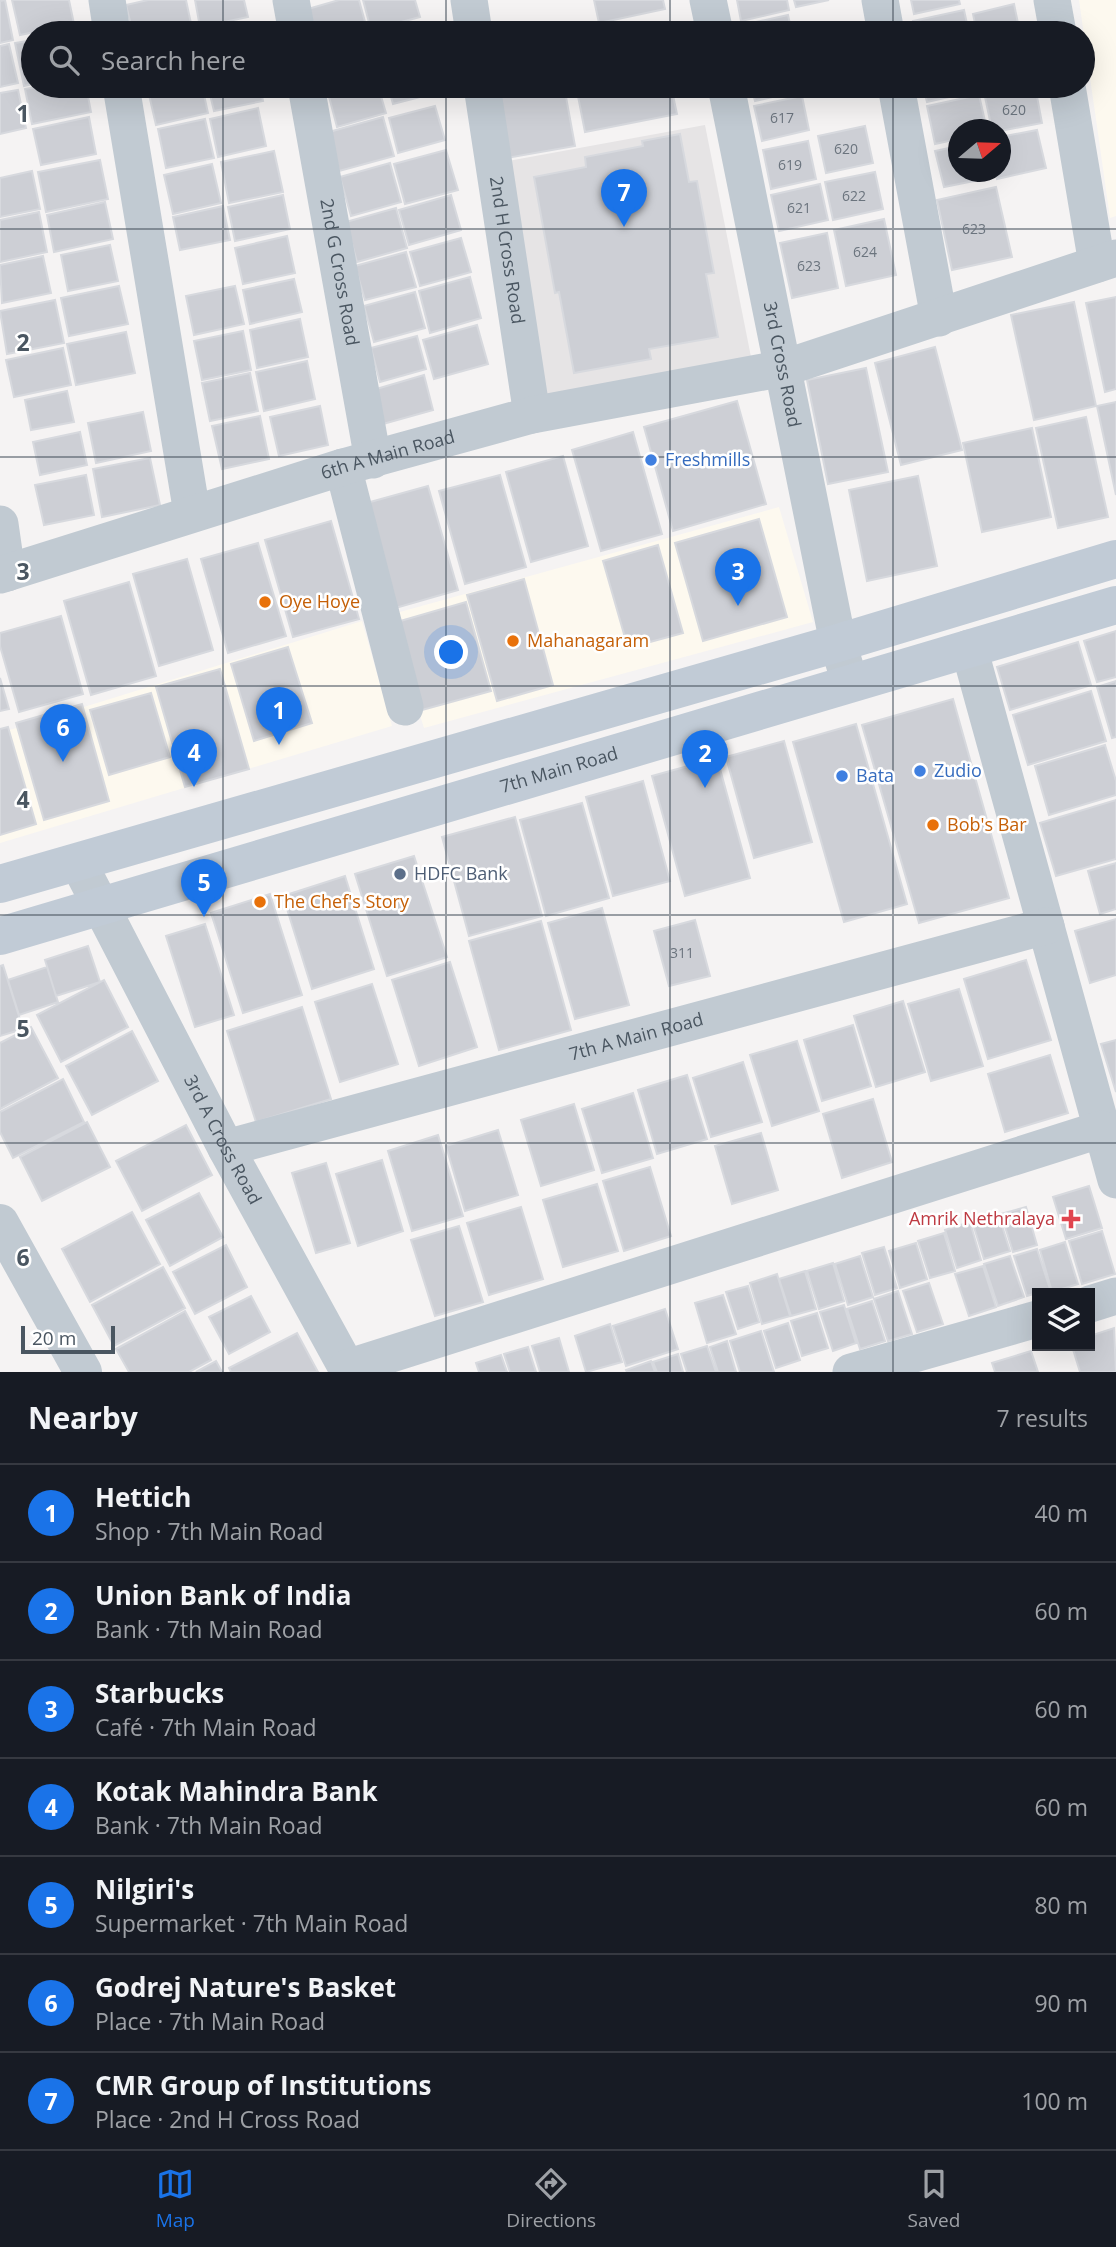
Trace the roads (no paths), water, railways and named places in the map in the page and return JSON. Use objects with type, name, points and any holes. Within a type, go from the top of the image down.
[{"type":"main road","points":[[0,884],[838,643],[1116,559]]},
{"type":"main road","name":"7th Main Road","points":[[0,936],[1116,605]]},
{"type":"street","points":[[107,0],[110,21]]},
{"type":"street","points":[[291,0],[295,21]]},
{"type":"street","points":[[469,0],[472,21]]},
{"type":"street","points":[[708,0],[712,21]]},
{"type":"street","points":[[880,0],[884,21]]},
{"type":"street","points":[[1052,0],[1056,21]]},
{"type":"street","points":[[123,98],[192,513]]},
{"type":"street","name":"2nd G Cross Road","points":[[308,98],[358,463],[405,708]]},
{"type":"street","name":"2nd H Cross Road","points":[[484,98],[532,415]]},
{"type":"street","name":"3rd Cross Road","points":[[728,98],[838,643],[850,683]]},
{"type":"street","points":[[898,98],[939,318]]},
{"type":"street","points":[[1070,98],[1107,261]]},
{"type":"street","name":"6th A Main Road","points":[[3,574],[358,463],[532,415],[784,368],[1107,261]]},
{"type":"street","points":[[0,524],[3,574]]},
{"type":"street","points":[[969,648],[1116,1180]]},
{"type":"street","name":"3rd A Cross Road","points":[[78,862],[226,1148],[348,1370]]},
{"type":"street","name":"7th A Main Road","points":[[226,1148],[1046,926]]},
{"type":"street","points":[[348,1370],[1102,1129]]},
{"type":"street","points":[[0,1223],[83,1372]]},
{"type":"street","points":[[1095,1303],[1116,1297]]},
{"type":"street","points":[[851,1372],[1032,1320]]},
{"type":"place","name":"CMR Group of Institutions","points":[[624,227]]},
{"type":"place","name":"Freshmills","points":[[651,460]]},
{"type":"place","name":"Oye Hoye","points":[[265,602]]},
{"type":"place","name":"Starbucks","points":[[738,606]]},
{"type":"place","name":"Mahanagaram","points":[[513,641]]},
{"type":"place","name":"Hettich","points":[[279,745]]},
{"type":"place","name":"Godrej Nature's Basket","points":[[63,762]]},
{"type":"place","name":"Zudio","points":[[920,771]]},
{"type":"place","name":"Bata","points":[[842,776]]},
{"type":"place","name":"Kotak Mahindra Bank","points":[[194,787]]},
{"type":"place","name":"Union Bank of India","points":[[705,788]]},
{"type":"place","name":"Bob's Bar","points":[[933,825]]},
{"type":"place","name":"HDFC Bank","points":[[400,874]]},
{"type":"place","name":"The Chef's Story","points":[[260,902]]},
{"type":"place","name":"Nilgiri's","points":[[204,917]]},
{"type":"place","name":"Amrik Nethralaya","points":[[1071,1219]]}]
